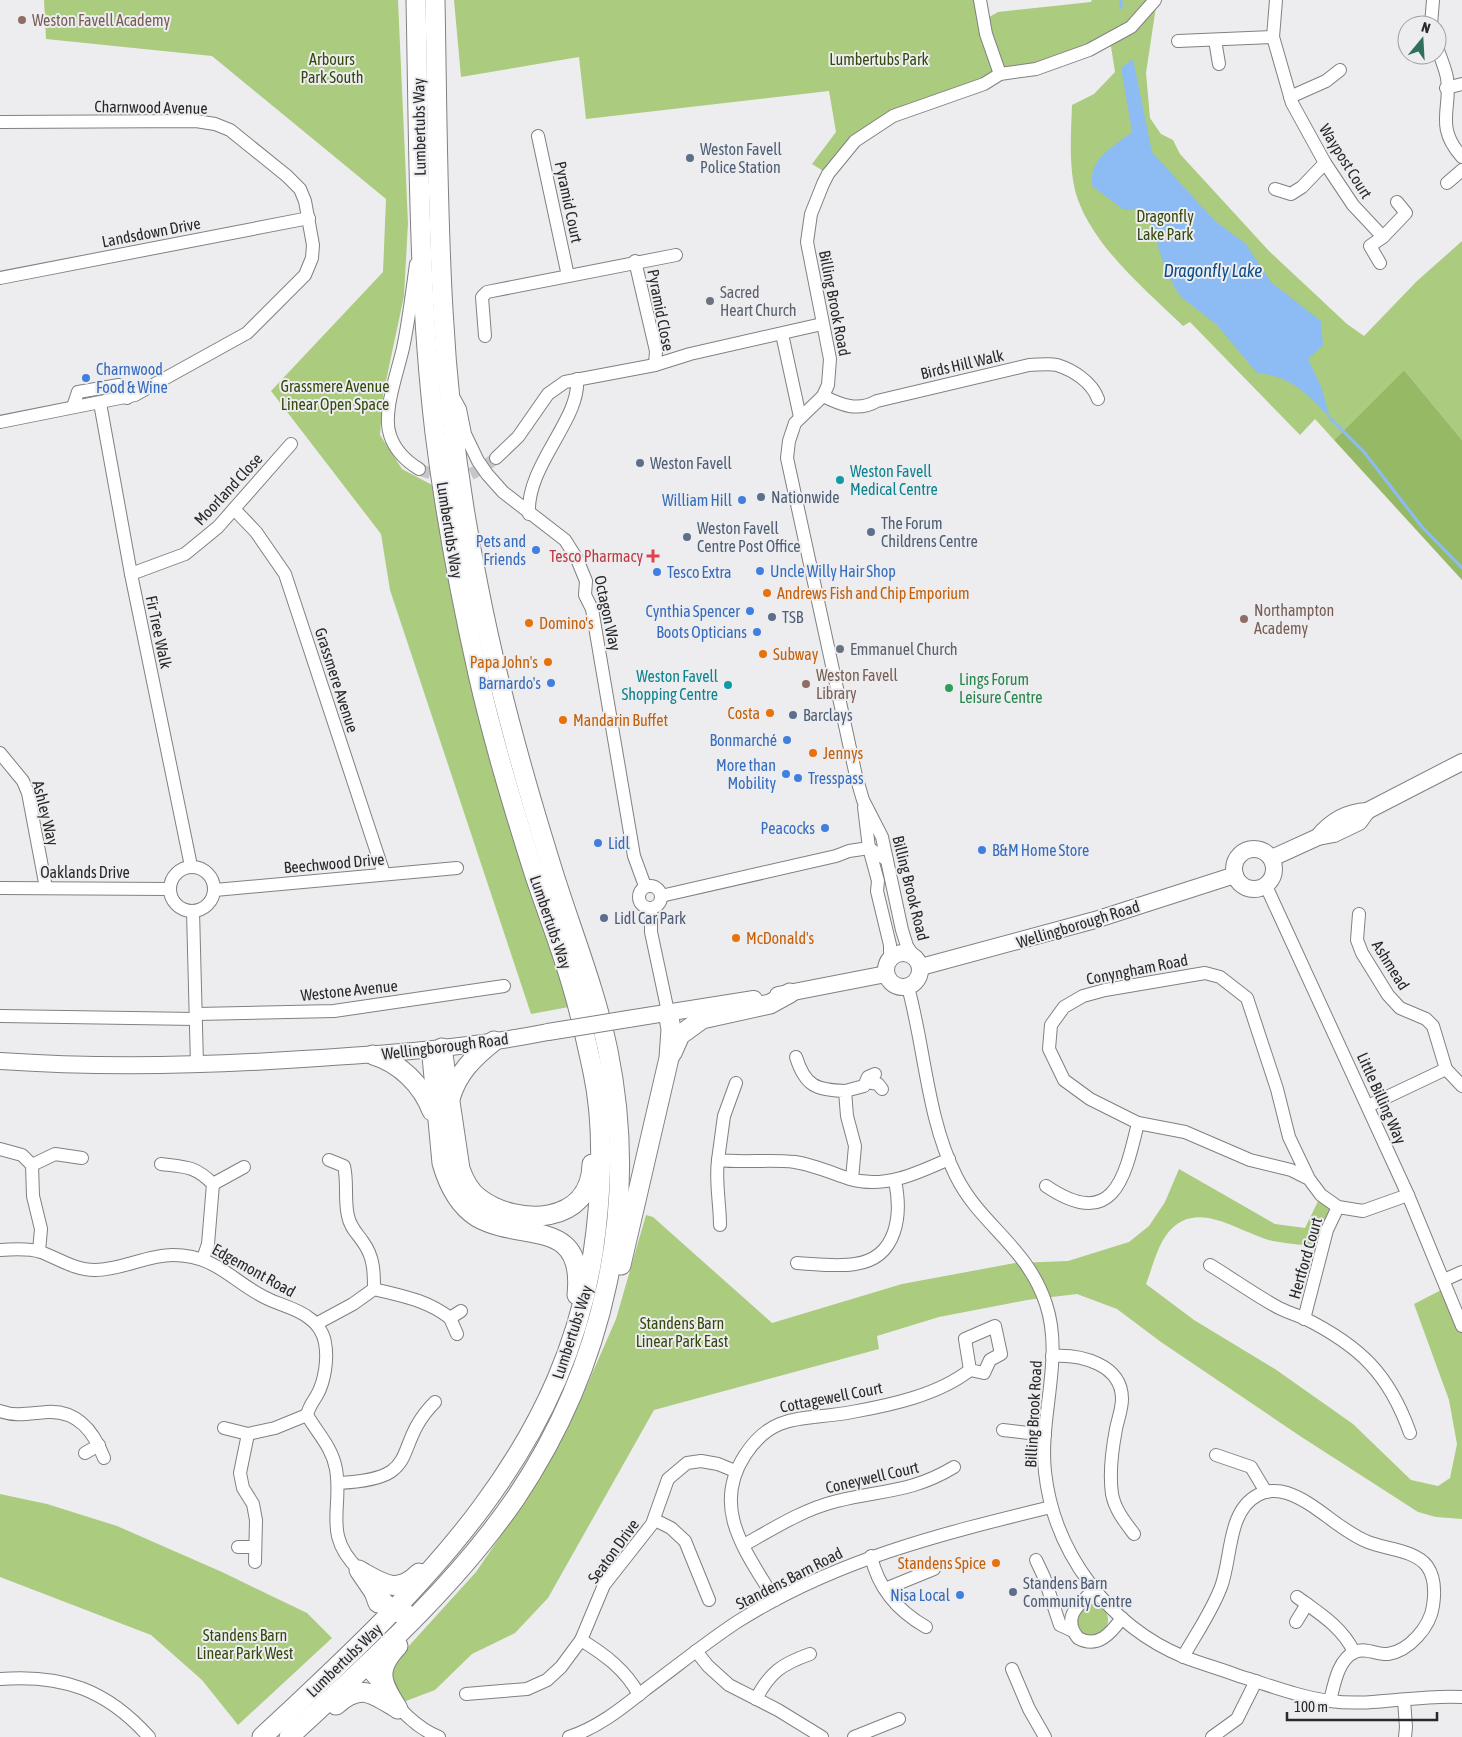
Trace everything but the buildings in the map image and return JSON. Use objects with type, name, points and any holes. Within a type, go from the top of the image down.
[{"type":"highway","name":"Lumbertubs Way","points":[[262,1737],[393,1612],[446,1553],[490,1498],[516,1460],[538,1423],[570,1348],[582,1310],[592,1266],[600,1193],[600,1136],[594,1076],[574,990],[533,868],[497,751],[463,602],[435,432],[421,226],[416,0]]},
{"type":"highway","name":"Lumbertubs Way","points":[[289,1737],[416,1616],[469,1558],[513,1501],[547,1448],[571,1398],[589,1353],[601,1315],[616,1235],[619,1153],[613,1082],[607,1047],[586,972],[510,728],[479,591],[461,488],[443,314],[435,0]]},
{"type":"highway","points":[[669,1058],[680,1035],[702,1019],[770,1004],[790,993]]},
{"type":"highway","points":[[589,1353],[612,1300],[622,1261],[669,1058],[671,1029],[668,1012]]},
{"type":"highway","points":[[450,1100],[463,1070],[475,1056],[494,1041]]},
{"type":"highway","points":[[436,1048],[450,1100],[460,1169],[466,1184],[477,1197],[490,1206],[507,1212],[547,1215],[561,1213],[574,1206],[583,1196],[589,1184],[592,1170],[594,1076]]},
{"type":"highway","points":[[436,1048],[437,1124],[447,1180],[460,1201],[477,1216],[501,1226],[550,1236],[567,1248],[576,1260],[579,1275],[576,1299],[569,1325],[570,1348]]},
{"type":"highway","points":[[373,1055],[393,1063],[420,1088],[437,1124]]},
{"type":"highway","points":[[359,1570],[374,1592],[393,1612],[404,1614],[437,1582],[489,1520],[513,1501]]},
{"type":"highway","points":[[359,1570],[382,1584],[397,1586],[412,1580],[446,1553]]},
{"type":"highway","points":[[398,1709],[385,1687],[382,1677],[386,1661],[447,1594],[469,1558]]},
{"type":"highway","points":[[312,1690],[334,1659],[377,1612],[377,1600],[374,1592]]},
{"type":"highway","points":[[274,1737],[352,1663],[364,1667]]},
{"type":"highway","points":[[299,1737],[350,1694],[360,1691],[369,1692],[398,1709]]},
{"type":"main road","points":[[1272,858],[1318,837],[1334,834],[1358,822],[1367,811],[1462,762]]},
{"type":"main road","points":[[1245,850],[1263,850],[1272,858],[1275,873],[1266,886],[1254,890],[1248,889],[1238,881],[1235,875],[1235,861],[1245,850]]},
{"type":"main road","name":"Wellingborough Road","points":[[917,962],[1095,920],[1235,875]]},
{"type":"main road","points":[[901,953],[917,962],[918,980],[908,987],[896,986],[888,979],[888,967],[901,953]]},
{"type":"main road","name":"Wellingborough Road","points":[[0,1061],[139,1067],[197,1066],[373,1055],[494,1041],[790,993],[888,967]]},
{"type":"street","points":[[980,0],[986,34],[1000,74]]},
{"type":"street","name":"Billing Brook Road","points":[[888,967],[890,945],[869,848],[863,800],[856,776],[787,458],[792,430],[800,417],[822,396],[831,374],[830,358],[807,242],[811,214],[828,174],[855,141],[893,116],[984,84],[1000,74],[1036,69],[1103,43],[1131,27],[1155,0]]},
{"type":"street","points":[[1178,41],[1273,37],[1276,0]]},
{"type":"street","points":[[1432,15],[1433,0]]},
{"type":"street","name":"Waypost Court","points":[[1273,37],[1290,97],[1325,162],[1353,205],[1383,237]]},
{"type":"street","points":[[1215,40],[1219,64]]},
{"type":"street","points":[[1443,65],[1447,79],[1444,123],[1457,152],[1462,157]]},
{"type":"street","points":[[1290,97],[1326,81],[1340,70]]},
{"type":"street","points":[[1446,88],[1462,84]]},
{"type":"street","name":"Charnwood Avenue","points":[[0,122],[196,121],[216,124],[238,135],[295,183],[303,195],[309,218],[313,252],[308,269],[257,324],[238,338],[135,395],[0,422]]},
{"type":"street","name":"Pyramid Court","points":[[538,136],[568,276]]},
{"type":"street","points":[[1275,189],[1291,194],[1302,187],[1325,162]]},
{"type":"street","points":[[1447,183],[1462,170]]},
{"type":"street","name":"Waypost Court","points":[[1380,263],[1370,246],[1383,237],[1406,213],[1397,202]]},
{"type":"street","name":"Landsdown Drive","points":[[0,278],[309,218]]},
{"type":"street","points":[[420,469],[406,461],[396,448],[389,434],[388,418],[408,319],[421,226]]},
{"type":"street","points":[[485,336],[482,297],[487,292],[635,261],[676,255]]},
{"type":"street","name":"Pyramid Close","points":[[635,261],[656,351],[655,365]]},
{"type":"street","points":[[496,458],[518,437],[548,394],[564,382],[655,365],[690,354],[822,324]]},
{"type":"street","points":[[782,334],[800,417]]},
{"type":"street","name":"Birds Hill Walk","points":[[822,396],[842,405],[860,407],[870,405],[877,400],[1029,365],[1055,364],[1077,374],[1095,391],[1098,398]]},
{"type":"street","points":[[530,514],[531,486],[572,404],[578,388],[577,379]]},
{"type":"street","points":[[73,407],[78,392],[119,385],[126,398]]},
{"type":"street","name":"Octagon Way","points":[[450,391],[460,409],[466,434],[478,462],[503,492],[565,540],[577,559],[586,582],[585,595],[592,609],[634,856],[645,886]]},
{"type":"street","name":"Fir Tree Walk","points":[[100,403],[131,574],[191,866]]},
{"type":"street","name":"Moorland Close","points":[[131,574],[185,554],[218,527],[291,444]]},
{"type":"street","points":[[503,492],[516,493],[531,486]]},
{"type":"street","name":"Grassmere Avenue","points":[[234,509],[256,532],[285,574],[384,874]]},
{"type":"street","name":"Ashley Way","points":[[0,753],[23,781],[28,793],[46,888]]},
{"type":"street","name":"Billing Brook Road","points":[[863,800],[882,837],[905,941],[917,962]]},
{"type":"street","points":[[661,896],[836,856],[849,850],[869,848],[887,860]]},
{"type":"street","points":[[191,866],[206,871],[211,877],[215,890],[210,903],[204,908],[193,911],[178,907],[173,901],[170,889],[175,874],[191,866]]},
{"type":"street","name":"Beechwood Drive","points":[[215,890],[457,868]]},
{"type":"street","points":[[645,886],[654,887],[661,896],[660,903],[651,909],[643,907],[638,899],[640,892],[645,886]]},
{"type":"street","name":"Little Billing Way","points":[[1266,886],[1408,1195],[1462,1326]]},
{"type":"street","name":"Oaklands Drive","points":[[0,888],[170,889]]},
{"type":"street","points":[[651,909],[651,932],[668,1012]]},
{"type":"street","points":[[193,911],[197,1066]]},
{"type":"street","name":"Ashmead","points":[[1359,914],[1357,940],[1362,953],[1388,995],[1400,1008],[1426,1020],[1433,1026],[1446,1068],[1462,1086]]},
{"type":"street","name":"Conyngham Road","points":[[1309,1179],[1291,1170],[1250,1160],[1185,1132],[1138,1123],[1090,1099],[1064,1080],[1049,1049],[1051,1025],[1064,1007],[1083,996],[1105,990],[1205,973],[1220,977],[1247,998],[1277,1089],[1289,1137],[1309,1179],[1321,1195],[1338,1207],[1363,1212],[1408,1195]]},
{"type":"street","name":"Westone Avenue","points":[[0,1016],[196,1017],[334,1011],[504,986]]},
{"type":"street","name":"Billing Brook Road","points":[[908,987],[935,1115],[956,1176],[966,1192],[1023,1258],[1032,1272],[1051,1322],[1052,1356],[1045,1435],[1045,1470],[1052,1507],[1070,1552],[1094,1590],[1122,1618],[1150,1639],[1183,1657],[1256,1681],[1330,1701],[1404,1700],[1462,1696]]},
{"type":"street","points":[[796,1057],[800,1070],[806,1080],[815,1087],[827,1091],[845,1091],[864,1086],[871,1078],[882,1089]]},
{"type":"street","points":[[1368,1106],[1446,1068]]},
{"type":"street","points":[[720,1225],[720,1200],[716,1182],[718,1160],[724,1116],[736,1083]]},
{"type":"street","points":[[845,1091],[847,1116],[855,1146],[852,1180]]},
{"type":"street","points":[[1046,1186],[1069,1199],[1085,1202],[1098,1202],[1112,1195],[1122,1180],[1138,1123]]},
{"type":"street","points":[[0,1149],[22,1155],[32,1165],[32,1196],[41,1229],[39,1251]]},
{"type":"street","points":[[32,1165],[56,1154],[82,1158]]},
{"type":"street","points":[[352,1155],[344,1166],[347,1180],[347,1215],[353,1230],[371,1256],[374,1271],[374,1289]]},
{"type":"street","points":[[718,1160],[795,1162],[810,1165],[852,1180],[868,1182],[895,1180],[949,1159]]},
{"type":"street","points":[[330,1160],[344,1166]]},
{"type":"street","points":[[161,1164],[191,1167],[198,1170],[213,1184]]},
{"type":"street","points":[[213,1184],[244,1167]]},
{"type":"street","points":[[797,1263],[856,1264],[879,1254],[894,1234],[898,1224],[898,1197],[895,1180]]},
{"type":"street","points":[[204,1259],[208,1244],[213,1184]]},
{"type":"street","name":"Hertford Court","points":[[1304,1319],[1314,1291],[1327,1230],[1338,1207]]},
{"type":"street","name":"Edgemont Road","points":[[0,1250],[39,1251],[68,1265],[94,1270],[110,1269],[172,1255],[204,1259],[226,1271],[264,1297],[308,1316],[316,1324]]},
{"type":"street","name":"Hertford Court","points":[[1210,1265],[1279,1308],[1304,1319],[1344,1342],[1368,1360],[1387,1384],[1401,1408],[1410,1433]]},
{"type":"street","points":[[1444,1280],[1462,1272]]},
{"type":"street","points":[[359,1570],[342,1548],[336,1529],[338,1483],[332,1451],[308,1415],[309,1407],[318,1394],[323,1379],[325,1360],[325,1342],[316,1324],[353,1304],[374,1289],[413,1298],[438,1309],[450,1318],[457,1334]]},
{"type":"street","points":[[450,1318],[461,1311]]},
{"type":"street","points":[[1052,1356],[1074,1356],[1100,1364],[1115,1376],[1119,1384],[1122,1399],[1113,1444],[1112,1496],[1120,1517],[1134,1534]]},
{"type":"street","name":"Cottagewell Court","points":[[775,1600],[737,1532],[730,1508],[735,1471],[753,1442],[777,1424],[804,1416],[852,1412],[933,1391],[970,1370]]},
{"type":"street","points":[[338,1483],[365,1482],[393,1472],[402,1462],[422,1429],[427,1410],[435,1402]]},
{"type":"street","points":[[0,1412],[30,1416],[59,1413],[74,1417],[89,1428],[104,1458]]},
{"type":"street","points":[[224,1428],[248,1434],[275,1428],[308,1415]]},
{"type":"street","points":[[1003,1430],[1045,1435]]},
{"type":"street","points":[[248,1434],[240,1473],[243,1488],[253,1504],[256,1520],[255,1562]]},
{"type":"street","points":[[85,1453],[99,1445]]},
{"type":"street","points":[[1216,1455],[1251,1467],[1266,1492]]},
{"type":"street","name":"Seaton Drive","points":[[466,1694],[527,1689],[540,1683],[561,1667],[582,1640],[604,1585],[643,1538],[654,1520],[668,1479],[687,1463],[702,1461],[718,1464],[735,1471]]},
{"type":"street","name":"Coneywell Court","points":[[744,1545],[799,1515],[836,1501],[920,1485],[954,1467]]},
{"type":"street","points":[[1183,1657],[1221,1589],[1226,1575],[1232,1539],[1243,1506],[1258,1494],[1280,1490],[1290,1494],[1348,1533],[1369,1543],[1412,1556],[1426,1565],[1433,1578],[1433,1609],[1419,1635],[1410,1644],[1388,1654],[1364,1650],[1354,1652],[1343,1662],[1330,1701]]},
{"type":"street","name":"Standens Barn Road","points":[[572,1736],[602,1722],[696,1651],[775,1600],[825,1575],[871,1556],[983,1524],[1052,1507]]},
{"type":"street","points":[[654,1520],[680,1534],[685,1540],[709,1600]]},
{"type":"street","points":[[238,1547],[255,1546]]},
{"type":"street","points":[[871,1556],[874,1569],[893,1602],[903,1612],[926,1627]]},
{"type":"street","points":[[1036,1560],[1044,1577],[1060,1625],[1073,1631],[1082,1640],[1098,1641],[1110,1633],[1122,1618]]},
{"type":"street","points":[[885,1588],[934,1569]]},
{"type":"street","points":[[1073,1631],[1070,1620],[1072,1612],[1094,1590]]},
{"type":"street","points":[[1296,1622],[1302,1601],[1334,1625],[1348,1639],[1354,1652]]},
{"type":"street","points":[[582,1640],[616,1665],[639,1695]]},
{"type":"street","points":[[696,1651],[720,1679],[738,1691],[802,1723],[822,1737]]},
{"type":"street","points":[[756,1699],[773,1673],[791,1661],[810,1654]]},
{"type":"street","points":[[364,1667],[383,1688],[398,1709],[437,1737]]},
{"type":"street","points":[[1012,1669],[1032,1715],[1045,1737]]},
{"type":"street","points":[[0,1679],[46,1678],[80,1687],[119,1707],[149,1737]]},
{"type":"street","points":[[1212,1737],[1237,1719],[1256,1681]]},
{"type":"street","points":[[1404,1700],[1406,1727],[1404,1737]]},
{"type":"street","points":[[854,1737],[899,1719]]},
{"type":"green space","points":[[44,0],[398,0],[408,223],[404,296],[383,395],[380,435],[402,469],[434,486],[451,594],[489,750],[569,1007],[531,1014],[390,590],[381,534],[271,391],[383,272],[386,199],[212,56],[46,39]]},
{"type":"green space","points":[[454,0],[980,0],[984,20],[998,12],[1091,2],[1092,0],[1157,0],[1146,73],[1150,118],[1161,134],[1173,140],[1180,154],[1269,251],[1347,324],[1364,336],[1417,281],[1462,241],[1462,440],[1404,370],[1334,440],[1315,419],[1300,435],[1190,322],[1183,326],[1124,268],[1097,235],[1086,218],[1078,200],[1071,166],[1072,105],[1094,94],[1115,72],[1110,40],[1000,74],[893,116],[855,141],[828,174],[812,164],[836,132],[829,91],[586,119],[579,57],[461,77]]},
{"type":"green space","points":[[1404,370],[1462,440],[1462,580],[1334,440]]},
{"type":"green space","name":"Standens Barn Linear Park East","points":[[1179,1169],[1275,1224],[1305,1228],[1321,1195],[1338,1207],[1323,1247],[1273,1241],[1218,1220],[1204,1217],[1191,1218],[1178,1223],[1163,1239],[1146,1284],[1194,1320],[1275,1369],[1353,1424],[1411,1480],[1438,1486],[1450,1478],[1457,1444],[1449,1400],[1414,1304],[1447,1287],[1462,1326],[1462,1519],[1436,1517],[1418,1512],[1300,1436],[1161,1342],[1117,1309],[1077,1294],[1027,1300],[939,1317],[877,1336],[879,1349],[654,1410],[548,1598],[515,1633],[472,1654],[435,1690],[398,1704],[389,1687],[397,1659],[476,1572],[534,1487],[578,1406],[616,1319],[646,1215],[653,1217],[772,1323],[902,1284],[1015,1263],[1068,1261],[1129,1242],[1149,1226],[1165,1202]]},
{"type":"green space","name":"Standens Barn Linear Park West","points":[[0,1494],[47,1504],[117,1526],[222,1572],[307,1613],[332,1638],[238,1725],[202,1680],[151,1635],[0,1577]]},
{"type":"green space","points":[[1092,1604],[1098,1605],[1103,1609],[1107,1614],[1107,1626],[1103,1631],[1098,1635],[1092,1636],[1086,1635],[1081,1631],[1077,1626],[1076,1620],[1077,1614],[1081,1609],[1086,1605]]},
{"type":"water","name":"Dragonfly Lake","points":[[1133,59],[1152,152],[1215,221],[1246,244],[1271,282],[1321,321],[1323,345],[1308,359],[1321,386],[1330,418],[1314,401],[1289,382],[1257,373],[1217,325],[1180,296],[1167,274],[1146,209],[1124,210],[1092,186],[1094,168],[1103,154],[1132,132],[1121,68]]},
{"type":"waterway","points":[[1121,0],[1121,8]]},
{"type":"waterway","points":[[1330,418],[1364,452],[1422,527],[1462,568]]},
{"type":"tunnel","points":[[419,469],[442,477],[460,477],[477,471],[496,458]]},
{"type":"place","name":"Weston Favell Academy","points":[[22,20]]},
{"type":"place","name":"Weston Favell Police Station","points":[[690,158]]},
{"type":"place","name":"Sacred Heart Church","points":[[710,301]]},
{"type":"place","name":"Charnwood Food & Wine","points":[[86,378]]},
{"type":"place","name":"Weston Favell","points":[[640,463]]},
{"type":"place","name":"Weston Favell Medical Centre","points":[[840,480]]},
{"type":"place","name":"Nationwide","points":[[761,497]]},
{"type":"place","name":"William Hill","points":[[742,500]]},
{"type":"place","name":"The Forum Childrens Centre","points":[[871,532]]},
{"type":"place","name":"Weston Favell Centre Post Office","points":[[687,537]]},
{"type":"place","name":"Pets and Friends","points":[[536,550]]},
{"type":"place","name":"Tesco Pharmacy","points":[[653,556]]},
{"type":"place","name":"Uncle Willy Hair Shop","points":[[760,571]]},
{"type":"place","name":"Tesco Extra","points":[[657,572]]},
{"type":"place","name":"Andrews Fish and Chip Emporium","points":[[767,593]]},
{"type":"place","name":"Cynthia Spencer","points":[[750,611]]},
{"type":"place","name":"TSB","points":[[772,617]]},
{"type":"place","name":"Northampton Academy","points":[[1244,619]]},
{"type":"place","name":"Domino's","points":[[529,623]]},
{"type":"place","name":"Boots Opticians","points":[[757,632]]},
{"type":"place","name":"Emmanuel Church","points":[[840,649]]},
{"type":"place","name":"Subway","points":[[763,654]]},
{"type":"place","name":"Papa John's","points":[[548,662]]},
{"type":"place","name":"Barnardo's","points":[[551,683]]},
{"type":"place","name":"Weston Favell Library","points":[[806,684]]},
{"type":"place","name":"Weston Favell Shopping Centre","points":[[728,685]]},
{"type":"place","name":"Lings Forum Leisure Centre","points":[[949,688]]},
{"type":"place","name":"Costa","points":[[770,713]]},
{"type":"place","name":"Barclays","points":[[793,715]]},
{"type":"place","name":"Mandarin Buffet","points":[[563,720]]},
{"type":"place","name":"Bonmarché","points":[[787,740]]},
{"type":"place","name":"Jennys","points":[[813,753]]},
{"type":"place","name":"More than Mobility","points":[[786,774]]},
{"type":"place","name":"Tresspass","points":[[798,778]]},
{"type":"place","name":"Peacocks","points":[[825,828]]},
{"type":"place","name":"Lidl","points":[[598,843]]},
{"type":"place","name":"B&M Home Store","points":[[982,850]]},
{"type":"place","name":"Lidl Car Park","points":[[604,918]]},
{"type":"place","name":"McDonald's","points":[[736,938]]},
{"type":"place","name":"Standens Spice","points":[[996,1563]]},
{"type":"place","name":"Standens Barn Community Centre","points":[[1013,1592]]},
{"type":"place","name":"Nisa Local","points":[[960,1595]]},
{"type":"park label","name":"Lumbertubs Park","points":[[879,59]]},
{"type":"park label","name":"Arbours Park South","points":[[332,68]]},
{"type":"park label","name":"Dragonfly Lake Park","points":[[1165,225]]},
{"type":"park label","name":"Grassmere Avenue Linear Open Space","points":[[335,395]]}]
